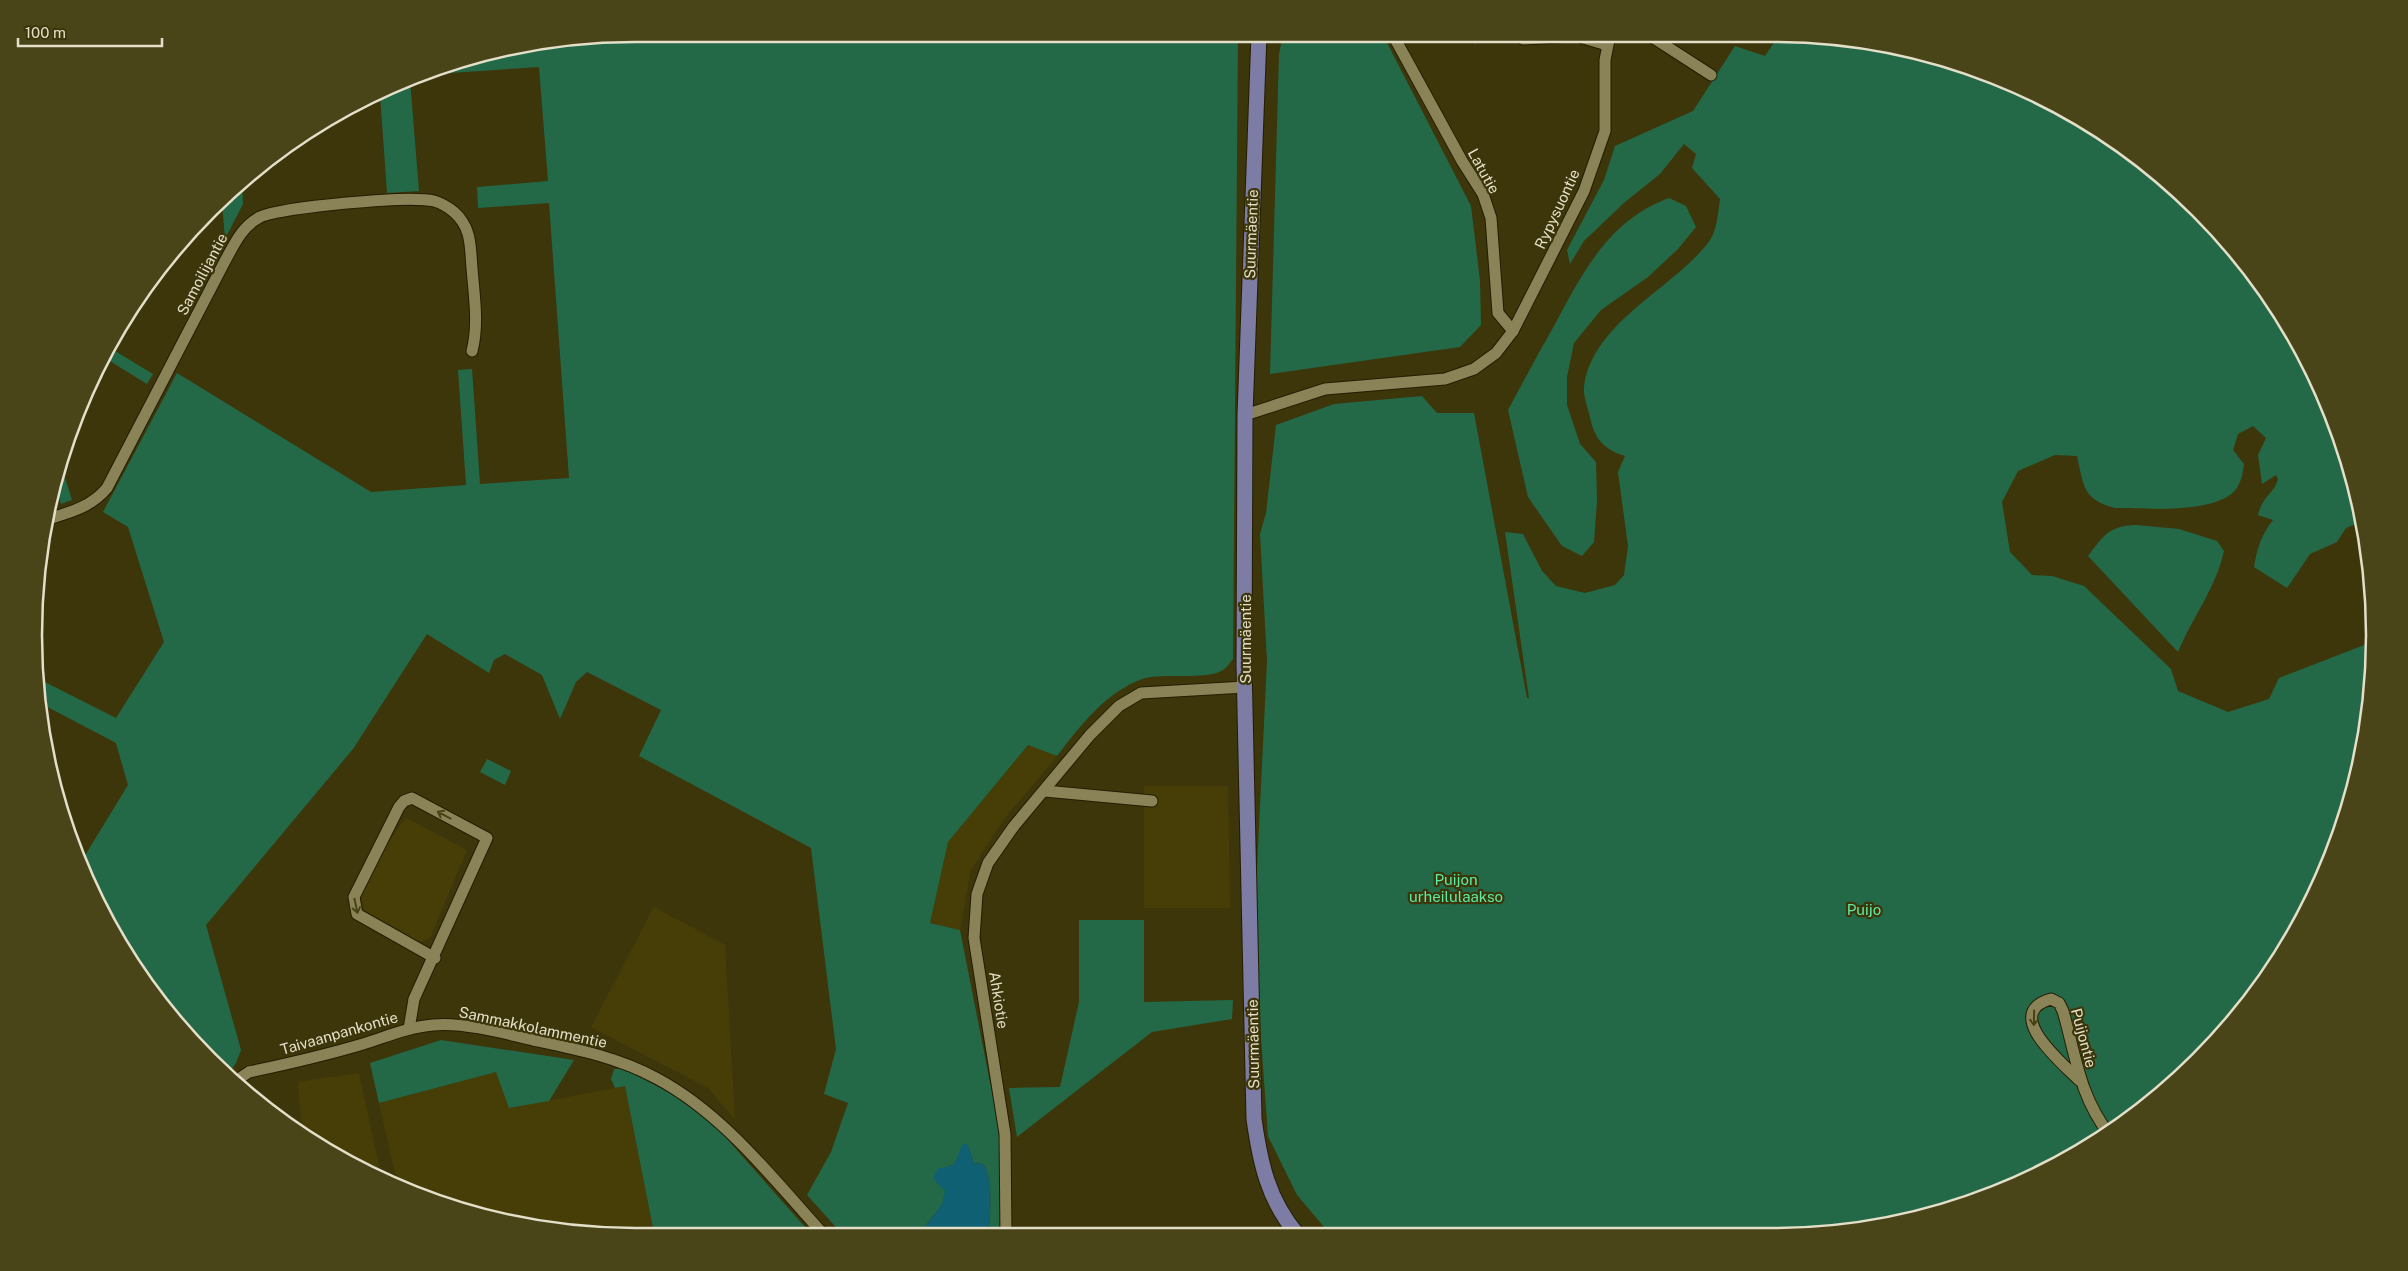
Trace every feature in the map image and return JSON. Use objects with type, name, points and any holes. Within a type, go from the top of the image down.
[{"type":"main road","name":"Suurmäentie","points":[[1259,42],[1245,415],[1245,687],[1254,1119],[1259,1159],[1266,1184],[1286,1221],[1292,1228]]},
{"type":"street","name":"Latutie","points":[[1397,42],[1462,162],[1483,194],[1491,218],[1498,314],[1513,331]]},
{"type":"street","name":"Rypysuontie","points":[[1245,415],[1325,389],[1445,378],[1480,365],[1496,353],[1513,331],[1584,191],[1605,131],[1608,42]]},
{"type":"street","points":[[1660,42],[1711,75]]},
{"type":"street","name":"Samoilijantie","points":[[55,517],[78,510],[94,502],[107,488],[224,261],[245,228],[259,218],[282,211],[385,202],[433,200],[446,206],[454,212],[468,233],[476,336],[472,351]]},
{"type":"street","name":"Ahkiotie","points":[[1006,1228],[1005,1134],[974,938],[977,894],[988,863],[1014,826],[1090,735],[1113,711],[1141,693],[1245,687]]},
{"type":"street","points":[[1045,791],[1152,801]]},
{"type":"street","name":"Taivaanpankontie","points":[[241,1077],[249,1072],[363,1044],[409,1029],[414,999],[435,958],[487,838],[412,798],[404,801],[398,807],[354,897],[358,914],[435,958]]},
{"type":"street","name":"Puijontie","points":[[2080,1080],[2039,1038],[2033,1025],[2032,1014],[2035,1007],[2040,1003],[2052,999],[2059,1003],[2063,1011],[2080,1080],[2092,1107],[2105,1127]]},
{"type":"street","name":"Sammakkolammentie","points":[[409,1029],[446,1024],[507,1034],[592,1052],[655,1078],[692,1100],[712,1117],[817,1228]]},
{"type":"shaded area","points":[[1028,745],[1057,756],[1004,819],[971,870],[960,930],[930,923],[948,842]]},
{"type":"shaded area","points":[[1144,786],[1228,786],[1230,908],[1144,908]]},
{"type":"shaded area","points":[[406,818],[467,850],[430,938],[420,942],[364,914],[359,882]]},
{"type":"shaded area","points":[[654,907],[725,945],[735,1119],[708,1088],[591,1027]]},
{"type":"shaded area","points":[[496,1072],[510,1108],[625,1086],[653,1228],[597,1227],[520,1217],[445,1197],[396,1177],[379,1103]]},
{"type":"shaded area","points":[[359,1073],[380,1170],[339,1149],[301,1126],[298,1082]]},
{"type":"green space","points":[[636,42],[1238,42],[1233,659],[1224,669],[1216,673],[1196,676],[1151,677],[1129,685],[1105,701],[1075,733],[1057,756],[1028,745],[948,842],[930,923],[960,930],[1002,1143],[1003,1228],[989,1228],[989,1178],[983,1164],[974,1163],[968,1146],[965,1144],[956,1163],[948,1167],[941,1186],[946,1191],[942,1205],[924,1228],[837,1228],[807,1195],[831,1152],[848,1103],[824,1094],[836,1049],[811,848],[639,756],[661,710],[587,672],[576,682],[560,719],[542,675],[505,654],[494,660],[489,673],[427,634],[353,749],[206,925],[241,1050],[232,1069],[190,1026],[142,965],[104,898],[88,862],[85,855],[128,785],[116,743],[47,707],[45,682],[116,718],[164,642],[128,527],[103,512],[177,373],[371,492],[466,485],[458,370],[472,369],[480,484],[569,478],[549,203],[478,208],[477,187],[548,181],[539,67],[448,73],[520,54],[558,48]]},
{"type":"green space","points":[[1281,42],[1387,42],[1471,206],[1480,281],[1481,325],[1460,347],[1270,374],[1279,54]]},
{"type":"green space","points":[[1774,42],[1850,48],[1888,54],[1963,74],[2035,104],[2102,142],[2163,190],[2192,216],[2218,245],[2266,306],[2304,373],[2320,409],[2334,445],[2355,525],[2346,528],[2337,542],[2310,554],[2287,588],[2254,567],[2260,542],[2273,520],[2258,515],[2260,508],[2278,479],[2276,475],[2262,484],[2258,455],[2266,438],[2253,426],[2238,434],[2233,450],[2244,464],[2241,478],[2235,491],[2215,502],[2188,508],[2115,508],[2090,496],[2083,483],[2077,456],[2055,455],[2018,471],[2002,502],[2010,552],[2032,575],[2052,576],[2084,586],[2171,669],[2178,691],[2228,712],[2269,699],[2279,678],[2366,644],[2360,713],[2354,751],[2334,826],[2304,898],[2266,965],[2243,996],[2192,1055],[2133,1106],[2102,1129],[2035,1167],[1999,1183],[1963,1197],[1888,1217],[1811,1227],[1325,1228],[1297,1195],[1268,1136],[1256,969],[1255,910],[1267,661],[1260,534],[1266,513],[1276,425],[1334,404],[1422,396],[1437,413],[1474,413],[1527,698],[1529,698],[1505,532],[1523,534],[1542,571],[1556,586],[1585,593],[1615,585],[1624,575],[1628,546],[1618,472],[1625,456],[1606,447],[1597,437],[1585,398],[1584,387],[1590,364],[1602,344],[1617,326],[1692,260],[1711,239],[1718,216],[1720,199],[1692,168],[1696,154],[1684,144],[1660,174],[1625,202],[1584,241],[1570,264],[1567,250],[1604,180],[1615,146],[1693,111],[1735,46],[1765,56]]},
{"type":"green space","points":[[411,87],[419,191],[387,193],[380,101]]},
{"type":"green space","points":[[242,192],[243,204],[225,239],[223,210]]},
{"type":"green space","points":[[1669,198],[1686,206],[1696,227],[1678,249],[1648,277],[1601,310],[1574,343],[1567,377],[1567,405],[1580,444],[1596,462],[1597,501],[1594,542],[1582,556],[1562,546],[1528,497],[1508,410],[1576,286],[1600,250],[1630,220],[1648,208]]},
{"type":"green space","points":[[115,351],[153,374],[147,384],[110,361]]},
{"type":"green space","points":[[65,477],[72,500],[61,504],[59,498]]},
{"type":"green space","points":[[2136,525],[2179,529],[2217,541],[2224,551],[2210,590],[2178,652],[2088,556],[2098,542],[2108,533],[2119,527]]},
{"type":"green space","points":[[487,759],[511,771],[505,785],[480,772]]},
{"type":"green space","points":[[1079,920],[1144,920],[1144,1002],[1233,1000],[1232,1019],[1152,1032],[1017,1137],[1009,1088],[1060,1087],[1079,1002]]},
{"type":"green space","points":[[441,1040],[574,1060],[549,1101],[509,1108],[496,1072],[379,1103],[370,1063]]},
{"type":"green space","points":[[614,1069],[624,1069],[672,1094],[696,1110],[721,1132],[806,1228],[653,1228],[625,1086],[615,1088],[611,1079]]},
{"type":"water","points":[[964,1143],[968,1145],[974,1163],[983,1164],[989,1178],[989,1228],[924,1228],[942,1205],[945,1191],[933,1179],[938,1168],[954,1164]]},
{"type":"park label","name":"Puijon urheilulaakso","points":[[1456,888]]},
{"type":"park label","name":"Puijo","points":[[1864,909]]}]
